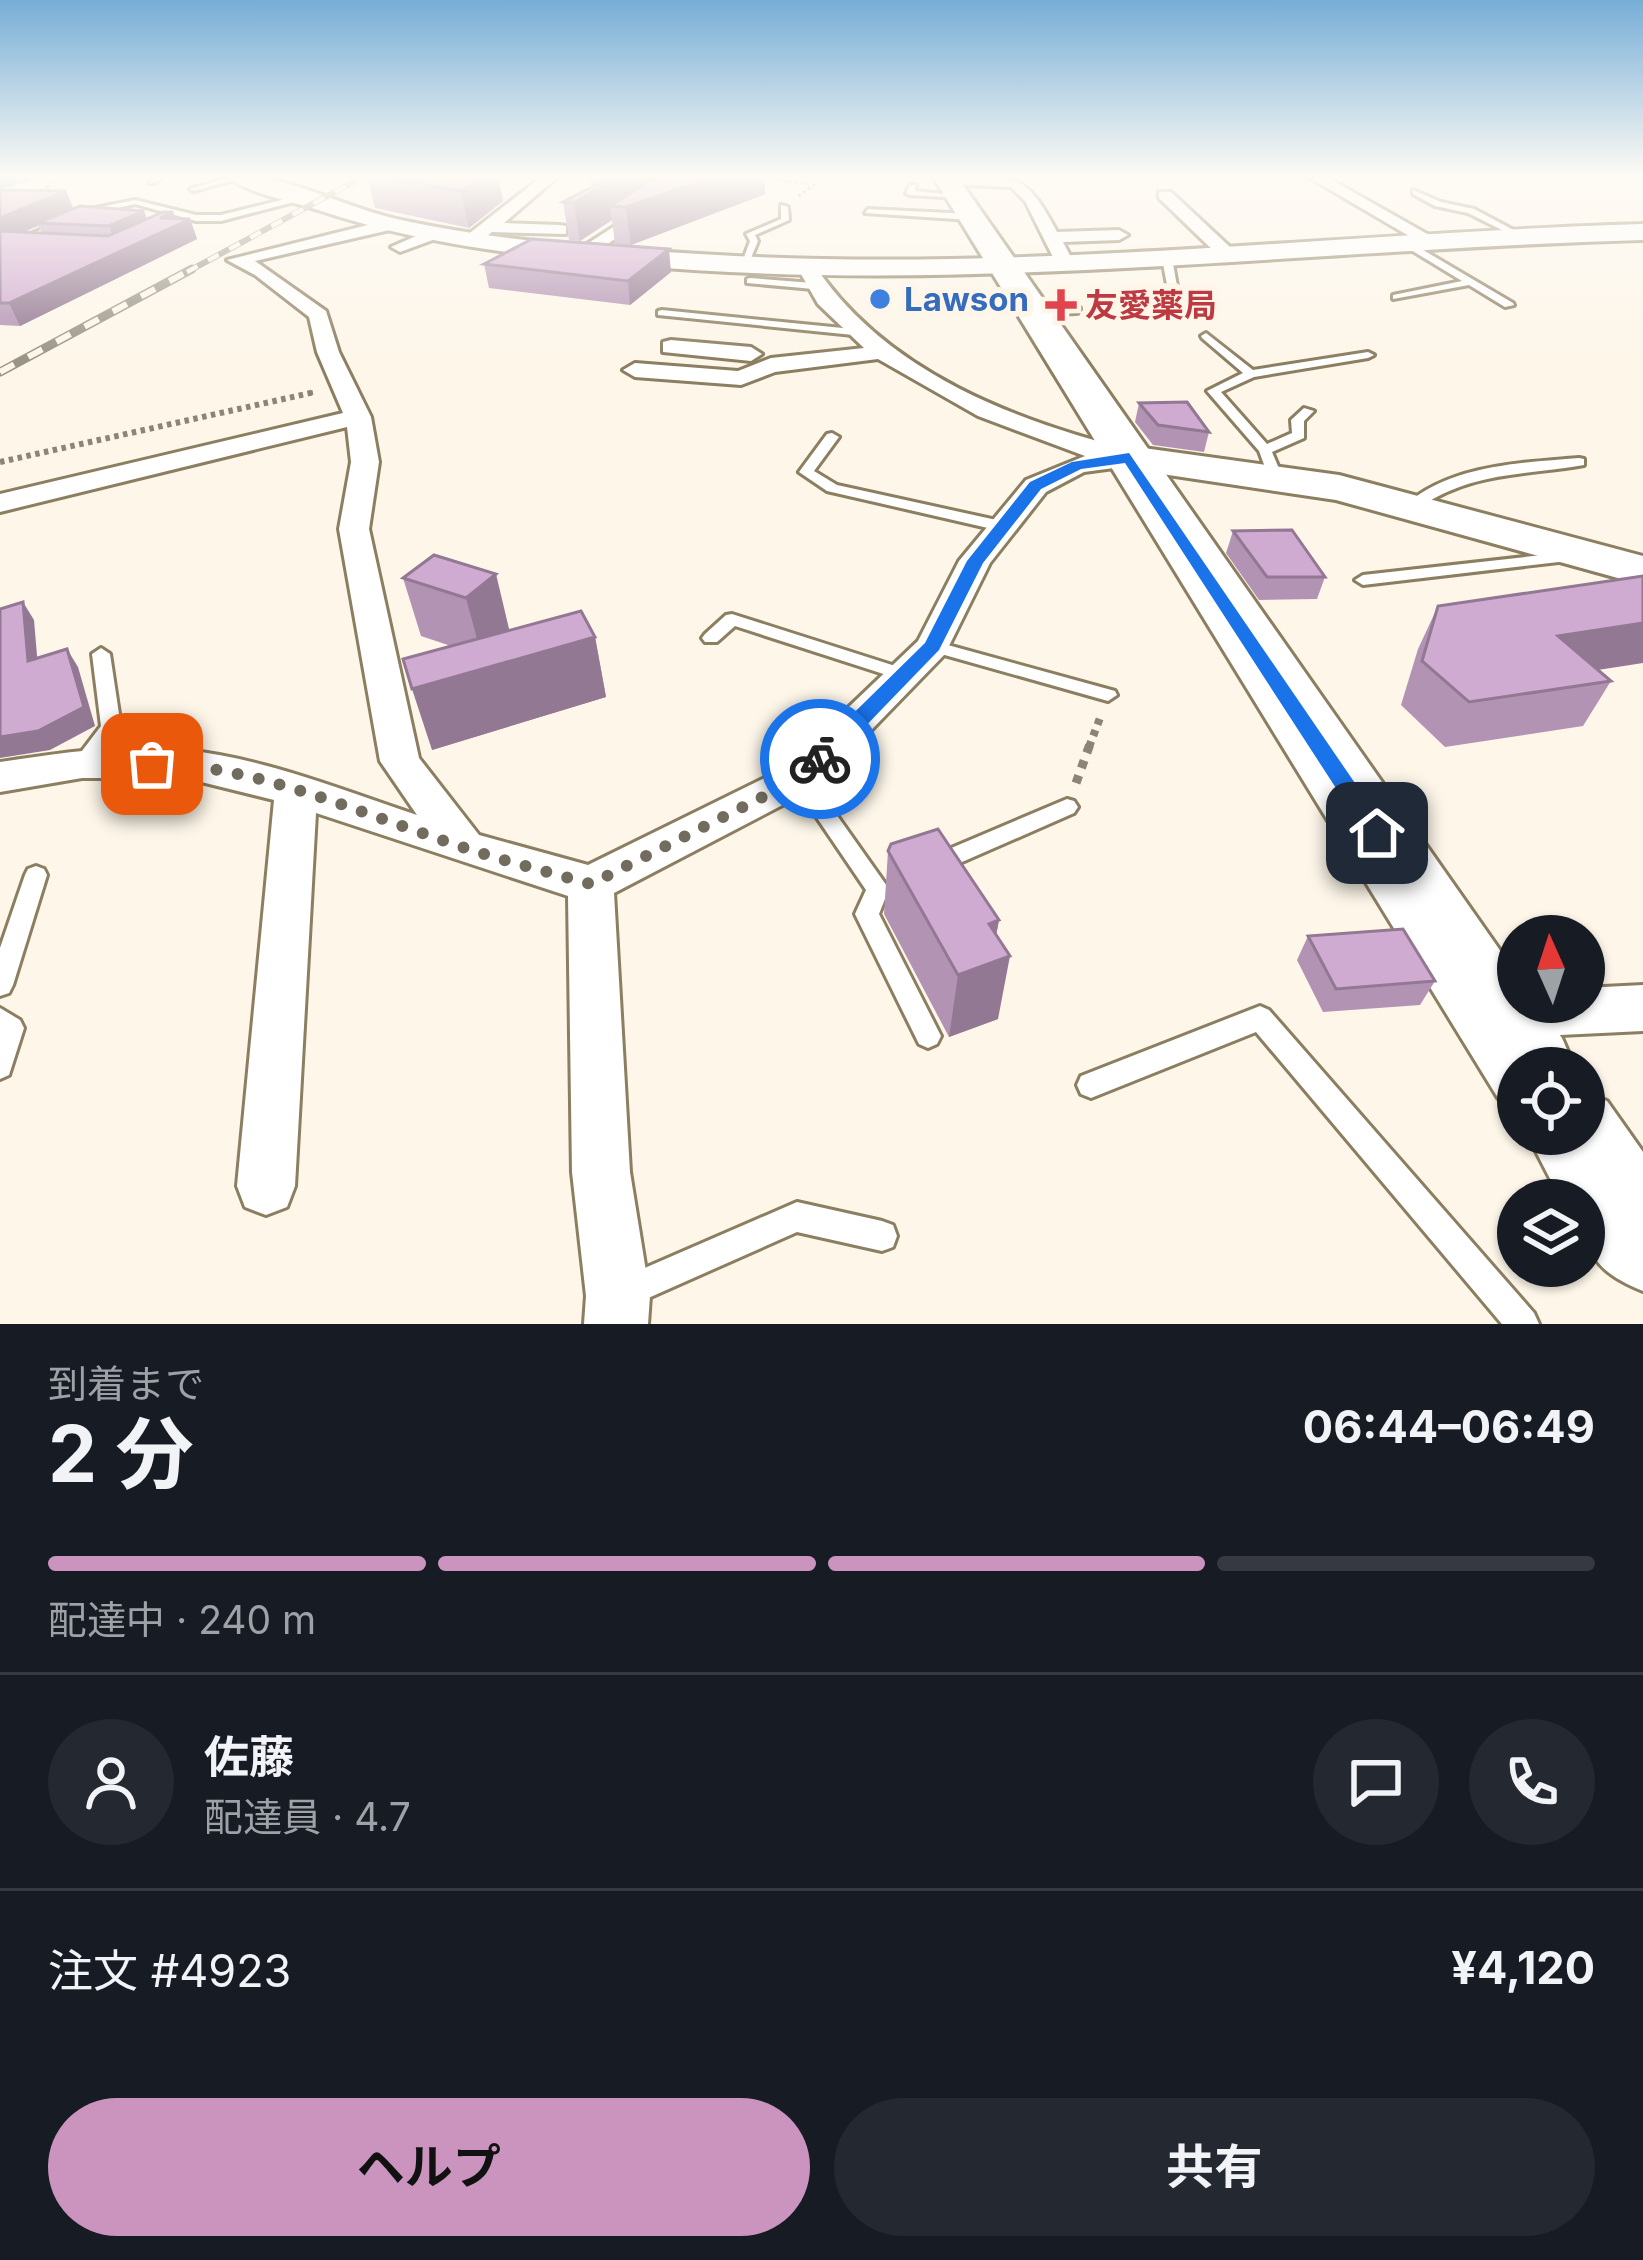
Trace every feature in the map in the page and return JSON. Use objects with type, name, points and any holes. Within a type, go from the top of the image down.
[{"type":"main road","points":[[984,237],[1002,266],[1055,311],[1129,458],[1513,1041]]},
{"type":"main road","points":[[1588,1155],[1643,1240]]},
{"type":"street","points":[[389,237],[236,260],[280,284],[319,315],[328,352],[352,401],[365,461],[354,529],[400,761],[464,848]]},
{"type":"street","points":[[502,237],[585,251],[752,254],[810,277],[1469,237]]},
{"type":"street","points":[[585,251],[606,237]]},
{"type":"street","points":[[1065,237],[1050,237],[1065,263]]},
{"type":"street","points":[[1208,237],[1225,253]]},
{"type":"street","points":[[1409,237],[1414,240]]},
{"type":"street","points":[[810,277],[881,352],[948,393],[1032,430],[1129,458]]},
{"type":"street","points":[[671,346],[770,356],[785,364]]},
{"type":"street","points":[[635,370],[740,378],[785,364],[881,352]]},
{"type":"street","points":[[0,503],[352,401]]},
{"type":"street","points":[[0,777],[82,764],[185,764],[296,790],[464,848],[591,884],[800,778],[919,660],[975,561],[1036,486],[1077,465],[1129,458],[1270,464],[1339,488],[1643,571]]},
{"type":"street","points":[[266,1186],[296,790]]},
{"type":"street","points":[[591,884],[601,1172],[617,1310]]},
{"type":"street","points":[[1513,1041],[1643,1008]]},
{"type":"lane","points":[[752,254],[768,237]]},
{"type":"lane","points":[[1414,240],[1466,283],[1509,305]]},
{"type":"lane","points":[[6,244],[53,246]]},
{"type":"lane","points":[[1163,292],[1172,286],[1167,258]]},
{"type":"lane","points":[[1396,297],[1466,283]]},
{"type":"lane","points":[[662,313],[862,333]]},
{"type":"lane","points":[[1206,336],[1251,374]]},
{"type":"lane","points":[[1308,411],[1298,420],[1299,435],[1270,464],[1213,392],[1251,374],[1368,355]]},
{"type":"lane","points":[[832,436],[806,472],[832,488],[1001,526]]},
{"type":"lane","points":[[1409,508],[1430,490],[1487,471],[1579,461]]},
{"type":"lane","points":[[1363,580],[1581,555]]},
{"type":"lane","points":[[711,638],[732,619],[1108,695]]},
{"type":"lane","points":[[82,764],[111,728],[101,654]]},
{"type":"lane","points":[[800,778],[896,882]]},
{"type":"lane","points":[[928,1036],[868,914],[896,882],[1067,806]]},
{"type":"lane","points":[[0,985],[36,875]]},
{"type":"lane","points":[[1091,1085],[1260,1018],[1523,1324]]},
{"type":"lane","points":[[0,1020],[11,1028],[0,1066]]},
{"type":"lane","points":[[617,1310],[797,1216],[882,1236]]},
{"type":"path","points":[[0,462],[352,401]]},
{"type":"path","points":[[1067,806],[1108,695]]},
{"type":"building","points":[[0,237],[152,237],[9,303],[0,303]]},
{"type":"building","points":[[532,239],[669,249],[628,281],[484,264]]},
{"type":"building","points":[[1187,402],[1209,432],[1158,425],[1139,403]]},
{"type":"building","points":[[1292,530],[1325,577],[1267,577],[1233,531]]},
{"type":"building","points":[[434,555],[496,574],[466,598],[403,578]]},
{"type":"building","points":[[1643,576],[1643,623],[1558,636],[1611,681],[1469,702],[1422,661],[1438,606]]},
{"type":"building","points":[[23,602],[28,661],[67,649],[84,707],[38,731],[0,737],[0,609]]},
{"type":"building","points":[[581,611],[595,637],[412,689],[403,659]]},
{"type":"building","points":[[938,829],[999,920],[989,924],[1010,956],[958,975],[888,851],[891,844]]},
{"type":"building","points":[[1403,929],[1435,981],[1336,989],[1308,936]]},
{"type":"railway","points":[[187,272],[252,237]]},
{"type":"railway","points":[[0,372],[192,269]]},
{"type":"way so far","points":[[152,764],[185,764],[296,790],[464,848],[591,884],[800,778],[820,759]]},
{"type":"place","name":"Lawson","points":[[880,299]]},
{"type":"place","name":"友愛薬局","points":[[1061,305]]},
{"type":"route","points":[[820,759],[933,646],[975,561],[1036,486],[1077,465],[1129,458],[1377,833]]}]
